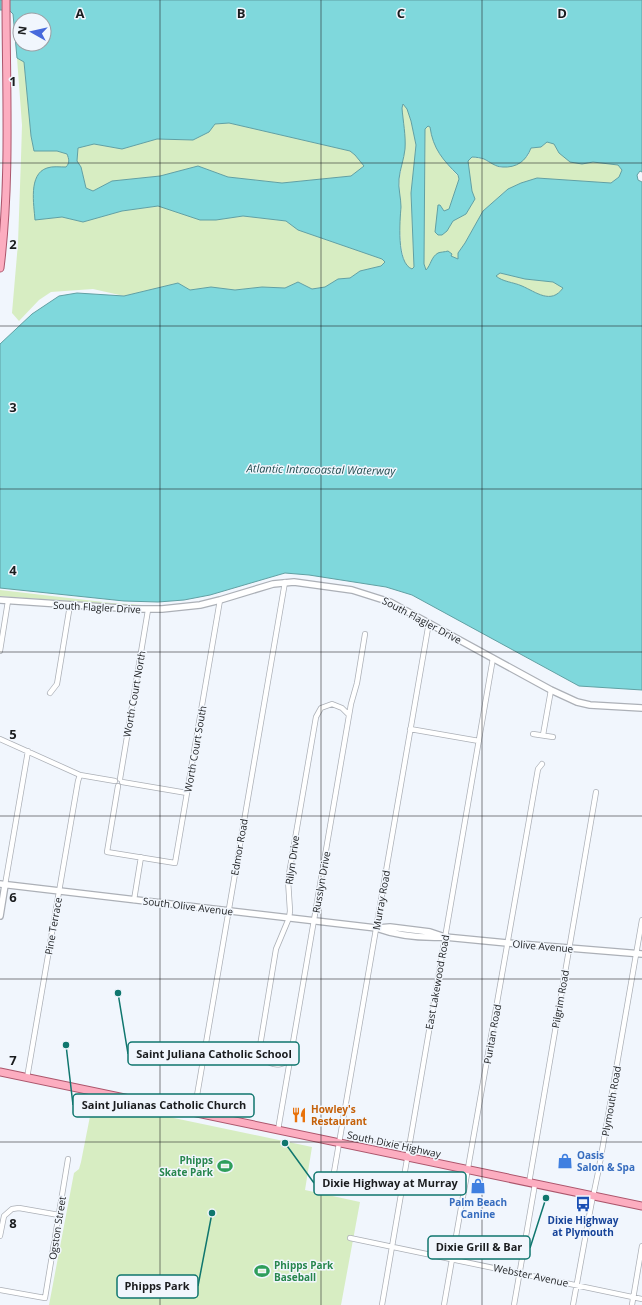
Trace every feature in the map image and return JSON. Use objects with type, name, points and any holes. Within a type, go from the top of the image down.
[{"type":"main road","points":[[0,268],[4,234],[6,183],[6,0]]},
{"type":"main road","name":"South Dixie Highway","points":[[0,1072],[642,1206]]},
{"type":"street","name":"South Flagler Drive","points":[[0,600],[70,606],[148,610],[181,608],[220,600],[272,584],[285,582],[305,582],[363,592],[390,602],[551,690],[577,702],[590,705],[642,708]]},
{"type":"street","name":"Edmor Road","points":[[194,1113],[285,582]]},
{"type":"street","name":"Worth Court South","points":[[141,858],[175,863],[220,600]]},
{"type":"street","points":[[0,651],[8,601]]},
{"type":"street","points":[[50,692],[58,684],[70,606]]},
{"type":"street","name":"Worth Court North","points":[[141,858],[107,852],[148,610]]},
{"type":"street","name":"Murray Road","points":[[333,1178],[429,622]]},
{"type":"street","name":"Russlyn Drive","points":[[278,1130],[349,715],[357,683],[365,634]]},
{"type":"street","name":"East Lakewood Road","points":[[382,1305],[493,658]]},
{"type":"street","points":[[543,735],[551,690]]},
{"type":"street","name":"Rilyn Drive","points":[[291,1056],[283,1064],[272,1064],[265,1060],[260,1050],[276,949],[289,918],[288,880],[317,714],[321,708],[332,704],[342,708],[349,715]]},
{"type":"street","points":[[410,729],[479,741]]},
{"type":"street","points":[[533,734],[553,737]]},
{"type":"street","points":[[0,739],[80,775],[187,793]]},
{"type":"street","points":[[0,916],[3,884],[28,751]]},
{"type":"street","name":"Puritan Road","points":[[444,1305],[538,770],[542,764]]},
{"type":"street","name":"Pine Terrace","points":[[27,1078],[80,775]]},
{"type":"street","name":"Pilgrim Road","points":[[514,1305],[569,948],[596,792]]},
{"type":"street","points":[[134,900],[141,858]]},
{"type":"street","name":"South Olive Avenue","points":[[3,884],[376,928]]},
{"type":"street","name":"Plymouth Road","points":[[573,1305],[639,954],[642,920]]},
{"type":"street","name":"Olive Avenue","points":[[376,928],[390,927],[508,944],[639,954]]},
{"type":"street","name":"Ogston Street","points":[[0,1290],[45,1298],[68,1159]]},
{"type":"street","points":[[0,1236],[4,1216],[12,1209],[19,1208],[59,1215]]},
{"type":"street","name":"Webster Avenue","points":[[350,1238],[642,1299]]},
{"type":"street","points":[[632,1305],[642,1246]]},
{"type":"green space","points":[[17,58],[24,62],[31,136],[34,151],[57,151],[67,154],[69,159],[68,165],[35,220],[62,217],[83,222],[122,211],[159,206],[200,220],[216,220],[243,216],[286,221],[298,230],[382,259],[385,262],[381,266],[360,271],[350,278],[338,279],[325,287],[312,289],[298,282],[285,288],[262,287],[235,290],[211,287],[190,290],[178,283],[124,296],[93,289],[51,292],[39,300],[19,321],[12,313],[18,243],[22,125]]},
{"type":"green space","points":[[404,104],[411,121],[416,145],[411,193],[414,267],[412,269],[408,267],[404,261],[399,218],[401,207],[399,181],[405,148],[402,108]]},
{"type":"green space","points":[[229,123],[350,151],[364,166],[351,176],[282,183],[228,177],[198,166],[160,176],[112,181],[93,191],[86,188],[81,167],[77,161],[78,148],[94,144],[122,149],[157,139],[193,140],[209,132],[215,124]]},
{"type":"green space","points":[[428,126],[430,127],[431,135],[436,148],[459,179],[449,209],[444,211],[440,205],[438,205],[438,215],[447,231],[453,221],[466,214],[475,199],[472,191],[468,161],[472,157],[483,159],[501,168],[528,156],[531,148],[541,147],[547,142],[554,143],[559,153],[582,164],[593,162],[618,165],[622,170],[619,177],[611,183],[537,178],[508,189],[483,211],[458,253],[458,259],[451,256],[432,259],[429,268],[426,270],[424,264],[425,129]]},
{"type":"green space","points":[[499,273],[525,279],[553,282],[564,288],[554,296],[543,296],[519,285],[501,280],[495,276]]},
{"type":"green space","points":[[0,590],[142,605],[142,606],[0,596]]},
{"type":"green space","points":[[93,1101],[312,1147],[305,1190],[360,1202],[341,1305],[49,1305],[74,1173],[79,1169],[81,1162]]},
{"type":"water","name":"Atlantic Intracoastal Waterway","points":[[0,0],[642,0],[642,172],[640,171],[637,175],[638,180],[642,182],[642,690],[579,686],[412,595],[386,587],[309,575],[285,573],[210,595],[184,600],[158,602],[124,601],[0,588],[0,344],[32,314],[59,296],[77,293],[124,296],[178,283],[190,290],[211,287],[235,290],[262,287],[285,288],[298,282],[312,289],[325,287],[338,279],[350,278],[360,271],[381,266],[385,262],[382,259],[298,230],[286,221],[243,216],[216,220],[200,220],[158,206],[122,211],[83,222],[62,217],[35,220],[33,199],[37,177],[41,171],[47,168],[66,167],[69,159],[67,154],[57,151],[34,151],[31,136],[24,62],[17,58],[16,52],[52,52],[52,12],[12,13],[9,10],[0,10]],"holes":[[[403,104],[407,109],[411,121],[416,145],[411,193],[414,267],[412,269],[403,259],[400,241],[401,207],[399,182],[405,144]],[[229,123],[350,151],[364,166],[351,176],[282,183],[228,177],[198,166],[160,176],[112,181],[93,191],[86,188],[81,167],[77,161],[78,148],[94,144],[122,149],[157,139],[193,140],[209,132],[215,124]],[[428,126],[430,127],[431,135],[436,148],[458,175],[459,179],[449,209],[444,211],[440,205],[438,205],[435,232],[438,235],[442,235],[447,231],[453,221],[466,214],[475,199],[472,191],[468,161],[472,157],[484,159],[500,167],[507,167],[520,163],[524,160],[531,148],[541,147],[547,142],[554,144],[559,153],[570,162],[582,164],[593,162],[618,165],[622,170],[619,177],[611,183],[537,178],[508,189],[483,211],[458,253],[458,259],[451,256],[452,254],[448,251],[439,253],[432,259],[426,270],[424,264],[425,129]],[[500,273],[525,279],[553,282],[563,288],[554,296],[543,296],[496,276]]]},
{"type":"place","name":"Saint Juliana Catholic School","points":[[118,993]]},
{"type":"place","name":"Saint Julianas Catholic Church","points":[[66,1045]]},
{"type":"place","name":"Howley's Restaurant","points":[[299,1115]]},
{"type":"place","name":"Dixie Highway at Murray","points":[[285,1143]]},
{"type":"place","name":"Oasis Salon & Spa","points":[[565,1161]]},
{"type":"place","name":"Phipps Skate Park","points":[[225,1166]]},
{"type":"place","name":"Palm Beach Canine","points":[[478,1186]]},
{"type":"place","name":"Dixie Grill & Bar","points":[[546,1198]]},
{"type":"place","name":"Dixie Highway at Plymouth","points":[[583,1204]]},
{"type":"place","name":"Phipps Park","points":[[212,1213]]},
{"type":"place","name":"Phipps Park Baseball","points":[[262,1271]]}]
